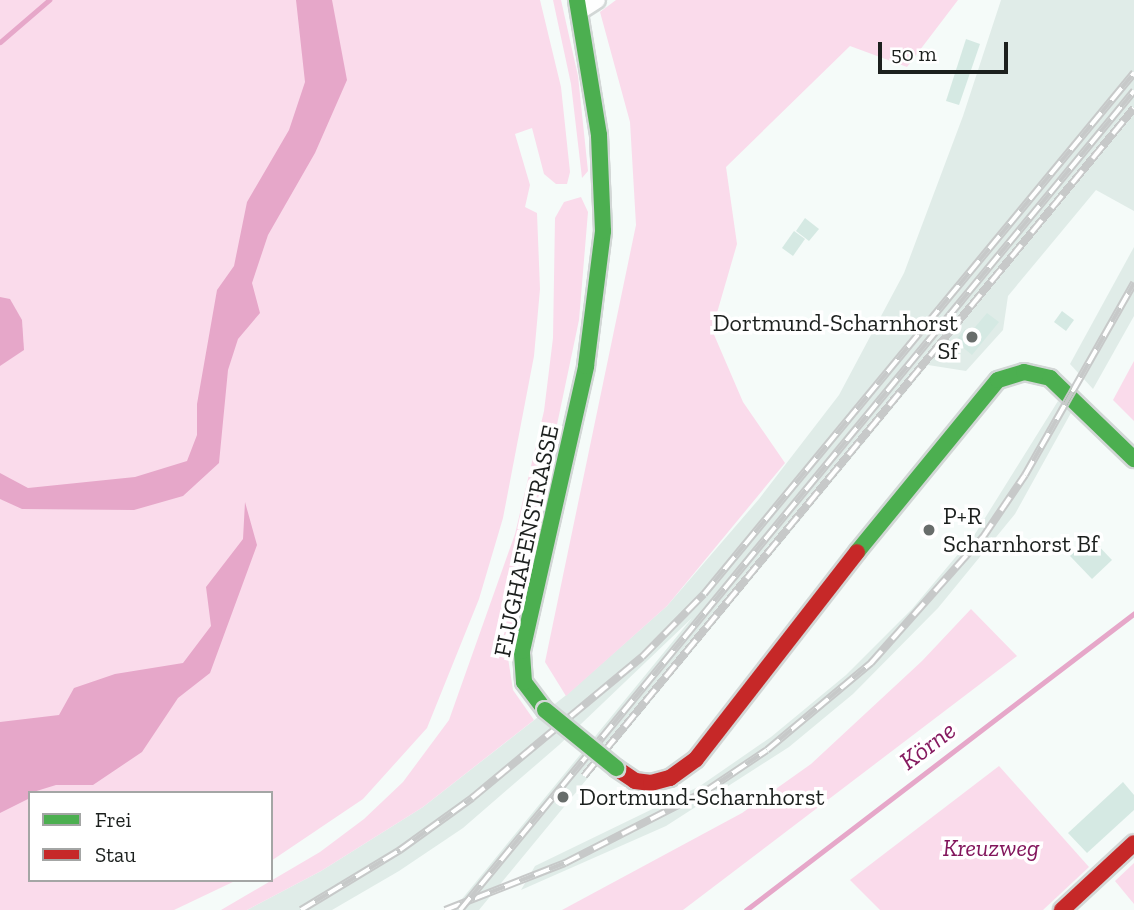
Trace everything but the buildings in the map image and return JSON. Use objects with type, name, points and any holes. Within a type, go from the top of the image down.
[{"type":"main road","name":"FLUGHAFENSTRASSE","points":[[578,5],[599,135],[602,253],[586,366],[522,651],[524,682],[545,710],[615,768],[635,781],[651,783],[670,778],[696,759],[921,470],[998,380],[1024,372],[1050,378],[1134,460]]},
{"type":"main road","points":[[1062,910],[1134,844]]},
{"type":"street","points":[[578,5],[597,0]]},
{"type":"shaded area","points":[[296,0],[332,0],[347,80],[315,153],[268,235],[252,283],[260,313],[238,339],[228,370],[219,463],[183,496],[134,510],[22,509],[0,499],[0,473],[28,488],[135,477],[187,461],[197,435],[197,404],[217,290],[234,266],[247,202],[289,130],[305,82]]},
{"type":"shaded area","points":[[1001,0],[1134,0],[1134,211],[1096,190],[1008,296],[1003,330],[966,371],[928,365],[479,910],[453,910],[692,618],[559,745],[463,828],[399,871],[332,910],[247,910],[321,871],[423,807],[565,696],[667,606],[759,499],[839,395],[904,273],[963,116]]},
{"type":"shaded area","points":[[1134,247],[1134,316],[1093,389],[1070,364]]},
{"type":"shaded area","points":[[0,297],[10,299],[22,320],[24,350],[0,366]]},
{"type":"shaded area","points":[[1058,401],[1072,411],[1015,514],[938,608],[853,694],[789,747],[666,826],[521,890],[535,866],[700,786],[771,737],[846,675],[912,609],[975,534]]},
{"type":"shaded area","points":[[245,502],[257,545],[210,673],[178,698],[142,752],[93,785],[56,785],[28,791],[28,799],[0,813],[0,722],[59,715],[74,688],[115,674],[183,663],[211,626],[206,587],[243,539]]},
{"type":"green space","points":[[0,0],[540,0],[561,87],[570,172],[567,184],[556,184],[544,174],[532,128],[515,134],[530,185],[525,207],[537,213],[540,289],[534,356],[503,518],[479,599],[427,728],[363,799],[273,860],[273,791],[28,791],[28,882],[233,882],[174,910],[0,910]]},
{"type":"green space","points":[[553,0],[561,0],[578,76],[588,171],[582,178],[571,84]]},
{"type":"green space","points":[[616,0],[958,0],[907,67],[850,46],[726,167],[737,244],[712,330],[743,402],[785,463],[667,606],[566,696],[545,662],[636,225],[630,122],[600,12]]},
{"type":"green space","points":[[581,197],[588,212],[579,320],[508,658],[513,690],[534,720],[423,807],[321,871],[247,910],[221,910],[273,882],[364,819],[403,782],[449,720],[515,534],[544,411],[553,338],[555,218],[564,202]]},
{"type":"green space","points":[[1134,361],[1134,421],[1113,400]]},
{"type":"green space","points":[[971,609],[1017,656],[683,910],[562,910],[742,813],[811,764],[922,661]]},
{"type":"green space","name":"Kreuzweg","points":[[999,766],[1089,867],[1043,910],[880,910],[850,880]]},
{"type":"green space","points":[[1134,863],[1134,904],[1115,881]]},
{"type":"waterway","points":[[0,42],[49,0]]},
{"type":"waterway","name":"Körne","points":[[746,910],[1134,613]]},
{"type":"railway","points":[[301,910],[400,850],[472,798],[642,657],[704,594],[1134,73]]},
{"type":"railway","points":[[460,910],[1134,91]]},
{"type":"railway","points":[[584,776],[1134,108]]},
{"type":"railway","points":[[445,910],[565,863],[706,791],[767,750],[871,663],[983,537],[1025,475],[1134,283]]},
{"type":"traffic: fast","points":[[545,710],[524,682],[522,651],[586,366],[603,231],[599,135],[577,0]]},
{"type":"traffic: fast","points":[[857,552],[998,380],[1024,372],[1050,378],[1134,459]]},
{"type":"traffic: fast","points":[[545,710],[616,768]]},
{"type":"traffic: jam","points":[[616,768],[635,781],[651,783],[670,778],[696,759],[857,552]]},
{"type":"traffic: jam","points":[[1062,910],[1134,843]]},
{"type":"place","name":"Dortmund-Scharnhorst Sf","points":[[972,337]]},
{"type":"place","name":"P+R Scharnhorst Bf","points":[[929,530]]},
{"type":"place","name":"Dortmund-Scharnhorst","points":[[563,797]]}]
